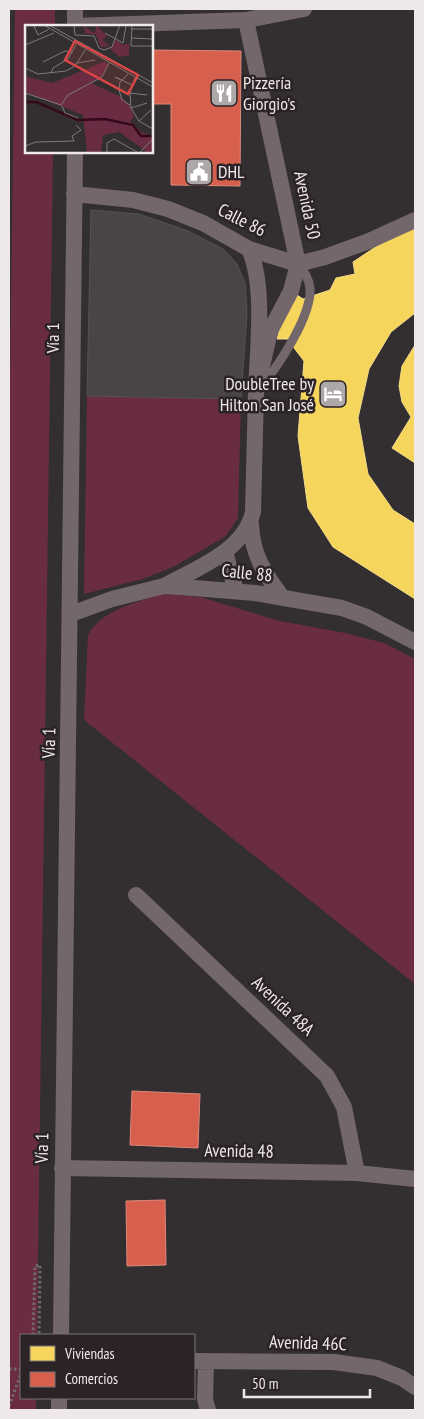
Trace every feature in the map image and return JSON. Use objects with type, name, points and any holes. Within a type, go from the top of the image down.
[{"type":"street","points":[[75,25],[76,9]]},
{"type":"street","points":[[104,25],[246,20],[304,9]]},
{"type":"street","name":"Avenida 50","points":[[246,20],[298,264],[291,291],[270,331],[256,393]]},
{"type":"street","name":"Vía 1","points":[[61,1334],[75,152]]},
{"type":"street","name":"Calle 86","points":[[74,194],[133,200],[168,209],[203,223],[249,249],[298,264]]},
{"type":"street","points":[[298,264],[325,257],[369,241],[415,220]]},
{"type":"street","name":"Avenida 50","points":[[249,249],[257,268],[258,288],[253,512],[251,524],[255,554],[263,572],[282,597]]},
{"type":"street","points":[[164,586],[224,552],[241,538],[251,524]]},
{"type":"street","points":[[224,552],[236,591]]},
{"type":"street","name":"Calle 88","points":[[71,614],[112,599],[164,586],[236,591],[342,608],[367,617],[415,642]]},
{"type":"street","name":"Avenida 48A","points":[[136,895],[327,1076],[344,1107],[357,1173]]},
{"type":"street","name":"Avenida 48","points":[[62,1168],[357,1173],[415,1179]]},
{"type":"street","points":[[200,1362],[208,1410]]},
{"type":"street","name":"Avenida 46C","points":[[200,1362],[334,1362],[377,1368],[402,1378],[415,1387]]},
{"type":"lane","points":[[256,393],[288,352],[306,305],[310,290],[307,276],[298,264]]},
{"type":"path","points":[[33,1334],[35,1266],[40,1266],[38,1334]]},
{"type":"path","points":[[9,1406],[20,1377]]},
{"type":"shaded area","points":[[15,9],[55,9],[55,25],[25,25],[25,152],[53,152],[37,1334],[20,1334],[20,1399],[36,1399],[36,1410],[9,1410],[9,447]]},
{"type":"shaded area","points":[[87,396],[241,399],[238,518],[226,536],[173,567],[143,579],[84,594]]},
{"type":"shaded area","points":[[164,594],[200,597],[280,621],[345,633],[384,643],[415,659],[415,984],[84,720],[88,635],[94,626],[111,613],[132,603]]},
{"type":"building: Viviendas","name":"DoubleTree by Hilton San José","points":[[415,226],[415,313],[391,332],[369,369],[358,418],[368,474],[393,510],[415,524],[415,599],[333,547],[308,508],[298,436],[304,361],[291,344],[291,339],[277,339],[284,314],[297,295],[303,299],[330,290],[336,278],[355,274],[353,262],[395,234]]},
{"type":"building: Viviendas","points":[[415,345],[415,463],[392,448],[411,417],[402,402],[399,386],[402,366]]},
{"type":"building: Comercios","points":[[152,50],[241,51],[240,186],[171,185],[171,104],[152,104]]},
{"type":"building: Comercios","points":[[132,1091],[200,1094],[198,1148],[130,1145]]},
{"type":"building: Comercios","points":[[165,1200],[166,1265],[127,1266],[126,1201]]},
{"type":"building: Otros","points":[[91,210],[139,214],[188,231],[223,249],[237,264],[245,283],[247,313],[241,399],[87,396]]},
{"type":"place","name":"Pizzería Giorgio's","points":[[224,93]]},
{"type":"place","name":"DHL","points":[[199,172]]},
{"type":"place","name":"DoubleTree by Hilton San José","points":[[333,394]]}]
